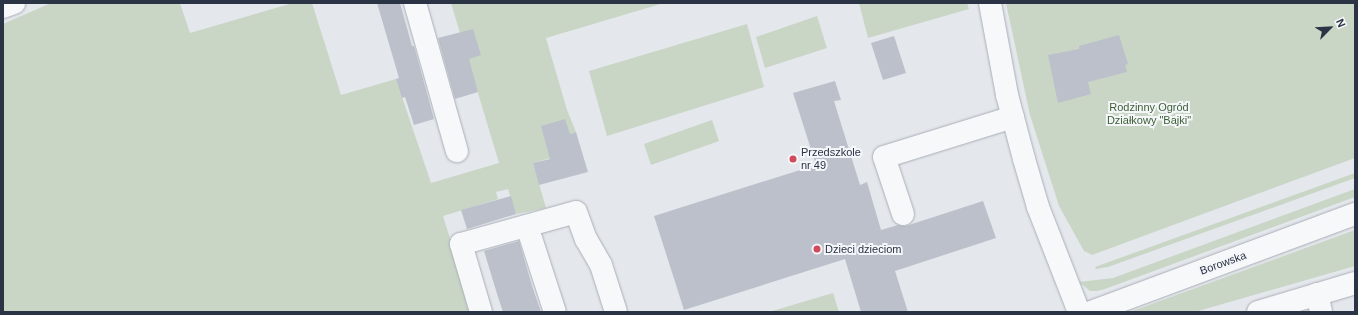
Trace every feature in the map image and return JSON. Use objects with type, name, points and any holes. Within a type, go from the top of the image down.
[{"type":"street","points":[[3,8],[14,3]]},
{"type":"street","points":[[415,3],[456,151]]},
{"type":"street","points":[[990,3],[1013,117],[1038,207],[1079,312]]},
{"type":"street","points":[[903,214],[884,157],[1013,117]]},
{"type":"street","points":[[481,312],[461,244],[576,212],[586,239],[601,265],[616,312]]},
{"type":"street","name":"Borowska","points":[[1091,312],[1355,214]]},
{"type":"street","points":[[527,226],[555,312]]},
{"type":"street","points":[[1258,312],[1319,303],[1355,283]]},
{"type":"green space","points":[[51,3],[180,3],[190,33],[293,3],[312,3],[341,95],[396,79],[431,183],[499,163],[451,3],[664,3],[546,38],[567,110],[576,132],[550,140],[554,157],[533,163],[546,208],[516,214],[508,189],[496,192],[498,199],[443,216],[473,312],[3,312],[3,24]]},
{"type":"green space","points":[[859,3],[967,3],[969,9],[868,38]]},
{"type":"green space","name":"Rodzinny Ogród Działkowy \"Bajki\"","points":[[1006,3],[1355,3],[1355,158],[1092,255],[1084,251],[1059,206],[1030,115]]},
{"type":"green space","points":[[817,16],[827,48],[765,68],[756,37]]},
{"type":"green space","points":[[747,24],[764,87],[607,136],[589,71]]},
{"type":"green space","points":[[712,120],[719,141],[651,165],[644,144]]},
{"type":"green space","points":[[1355,173],[1355,178],[1108,267],[1096,269],[1095,267]]},
{"type":"green space","points":[[1355,189],[1355,197],[1105,289],[1090,291],[1079,282],[1113,278]]},
{"type":"green space","points":[[1355,230],[1355,266],[1195,312],[1130,312]]},
{"type":"green space","points":[[833,293],[839,312],[769,312]]},
{"type":"building","points":[[377,3],[400,3],[412,46],[414,46],[434,119],[414,125],[405,97],[402,98],[396,79],[399,78]]},
{"type":"building","points":[[473,29],[481,55],[469,59],[478,92],[455,99],[438,38]]},
{"type":"building","points":[[1119,35],[1128,64],[1125,65],[1127,72],[1088,82],[1091,94],[1058,103],[1048,55],[1079,49],[1079,46]]},
{"type":"building","points":[[894,36],[906,73],[883,80],[871,43]]},
{"type":"building","points":[[835,81],[841,100],[834,101],[860,185],[867,182],[881,230],[898,225],[906,226],[983,201],[996,238],[895,271],[908,312],[861,312],[845,259],[684,310],[654,216],[816,165],[793,93]]},
{"type":"building","points":[[565,119],[570,134],[576,132],[588,172],[539,185],[533,163],[550,159],[541,126]]},
{"type":"building","points":[[511,196],[516,214],[467,229],[461,210]]},
{"type":"building","points":[[519,241],[541,312],[503,312],[498,297],[484,251]]},
{"type":"place","name":"Przedszkole nr 49","points":[[793,159]]},
{"type":"place","name":"Dzieci dzieciom","points":[[817,249]]}]
